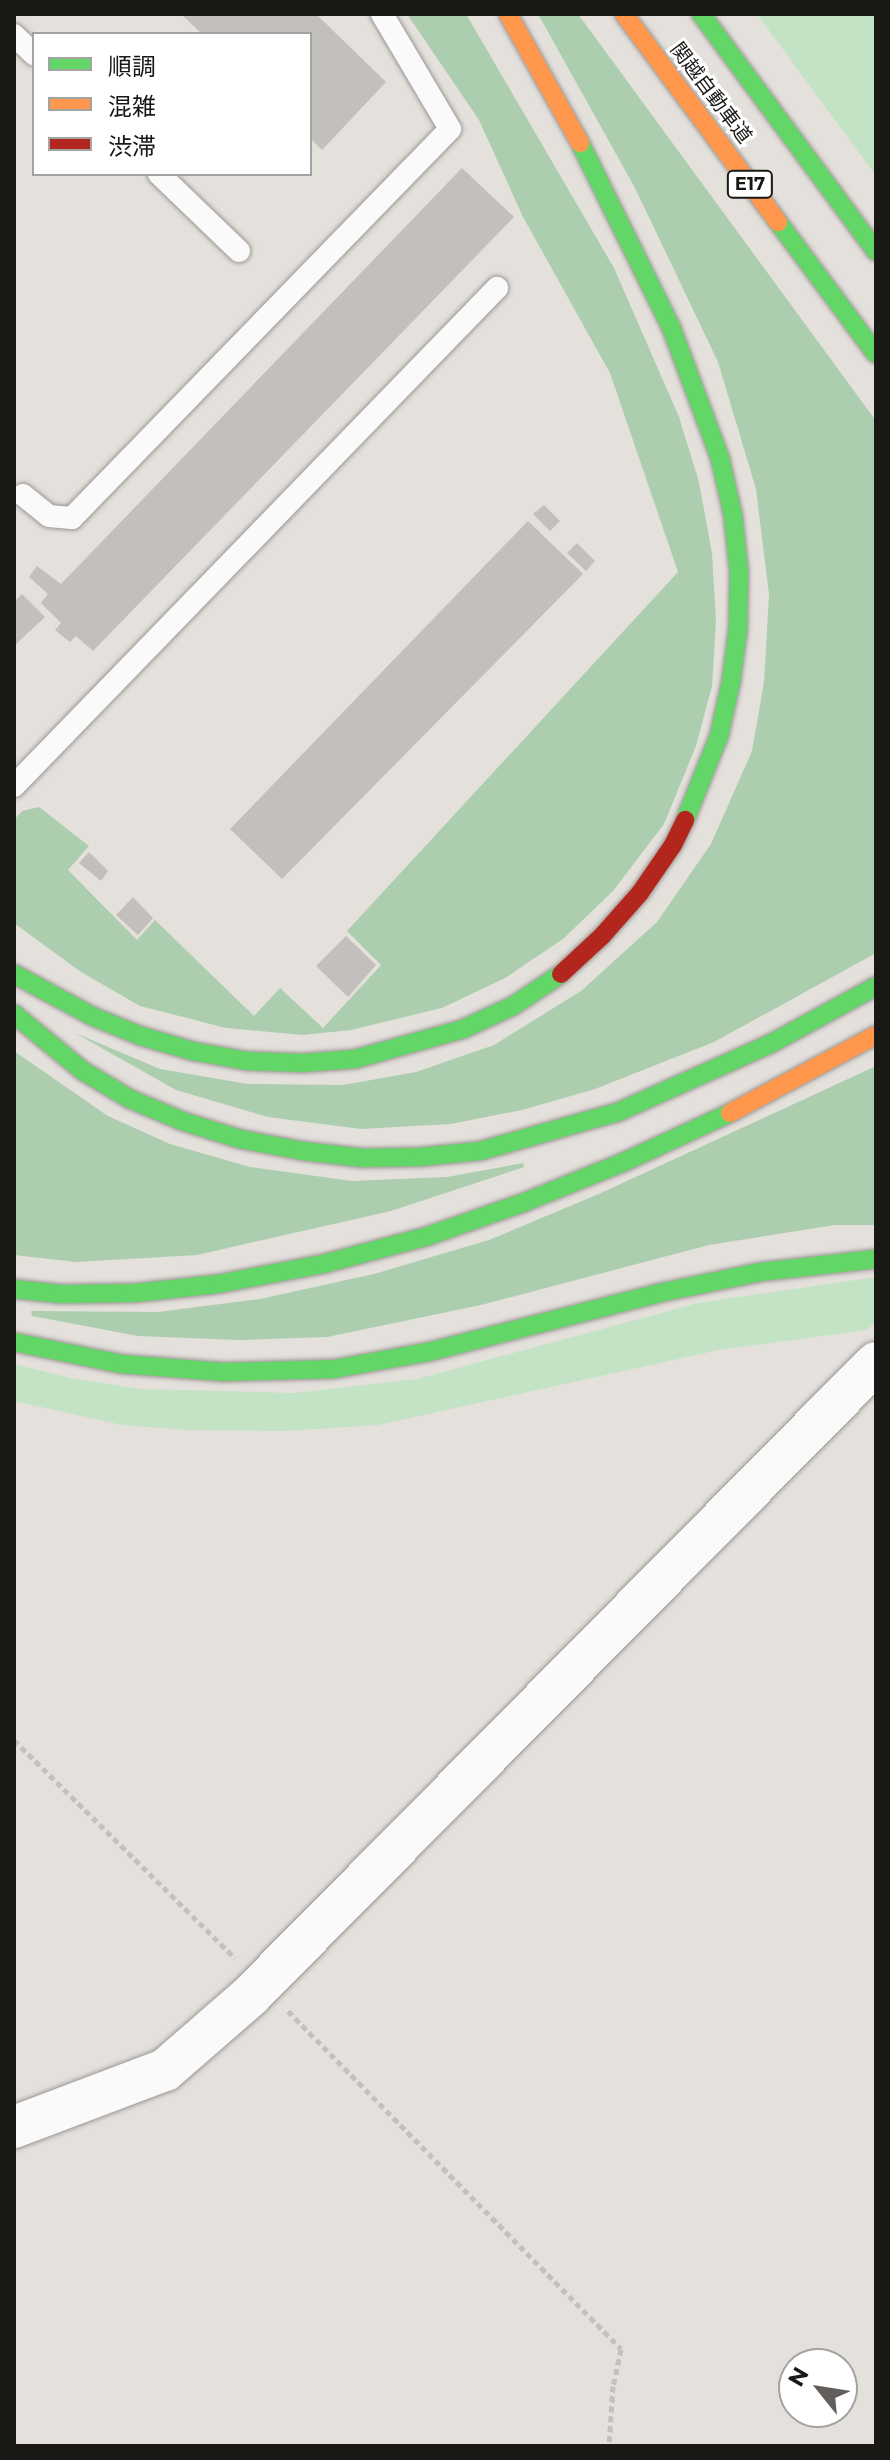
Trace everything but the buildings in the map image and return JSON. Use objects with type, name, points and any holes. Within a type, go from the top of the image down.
[{"type":"highway","points":[[14,974],[94,1017],[141,1036],[192,1051],[247,1061],[302,1063],[355,1059],[463,1029],[513,1006],[561,974],[612,926],[640,893],[673,845],[699,791],[719,736],[731,682],[738,629],[739,572],[733,515],[720,458],[671,327],[575,132],[508,14]]},
{"type":"highway","name":"関越自動車道","points":[[624,14],[876,354]]},
{"type":"highway","name":"関越自動車道","points":[[701,14],[876,251]]},
{"type":"highway","points":[[14,1014],[83,1071],[130,1099],[182,1121],[240,1139],[303,1151],[363,1158],[420,1157],[480,1151],[618,1112],[772,1043],[876,986]]},
{"type":"highway","points":[[14,1289],[61,1294],[135,1293],[218,1284],[323,1264],[428,1236],[525,1202],[624,1162],[726,1115],[876,1035]]},
{"type":"highway","points":[[14,1342],[121,1364],[224,1372],[334,1369],[428,1352],[659,1293],[760,1272],[876,1259]]},
{"type":"street","points":[[14,2127],[165,2070],[261,1984],[876,1363]]},
{"type":"lane","points":[[23,495],[49,516],[72,518],[450,129],[382,14]]},
{"type":"lane","points":[[14,35],[32,52]]},
{"type":"lane","points":[[161,176],[239,251]]},
{"type":"lane","points":[[14,786],[497,288]]},
{"type":"path","points":[[14,1740],[261,1984],[621,2349],[613,2386],[609,2446]]},
{"type":"green space","points":[[407,14],[466,14],[614,268],[679,417],[699,482],[712,553],[716,622],[712,686],[696,746],[664,824],[613,891],[563,939],[505,978],[442,1008],[351,1030],[303,1035],[226,1028],[140,1006],[81,972],[14,923],[14,820],[22,811],[39,807],[89,846],[68,870],[137,940],[155,920],[254,1016],[280,988],[323,1028],[381,965],[347,931],[678,572],[610,373],[523,217],[479,120]]},
{"type":"green space","points":[[538,14],[578,14],[876,421],[876,953],[714,1042],[595,1089],[522,1110],[451,1124],[361,1129],[268,1117],[176,1090],[75,1033],[160,1069],[248,1084],[343,1085],[416,1072],[494,1045],[581,991],[657,922],[711,844],[752,751],[764,682],[769,595],[756,489],[718,362],[635,188]]},
{"type":"green space","points":[[757,14],[876,14],[876,176]]},
{"type":"green space","points":[[14,1051],[108,1116],[170,1144],[250,1167],[352,1181],[447,1177],[523,1163],[524,1167],[391,1211],[197,1255],[76,1262],[14,1255]]},
{"type":"green space","points":[[876,1066],[876,1225],[835,1225],[709,1245],[481,1305],[327,1337],[240,1340],[138,1336],[32,1316],[31,1311],[158,1312],[260,1299],[374,1274],[489,1240],[601,1193]]},
{"type":"green space","points":[[876,1277],[876,1323],[866,1330],[719,1350],[378,1425],[287,1431],[187,1430],[122,1425],[14,1401],[14,1364],[70,1378],[141,1389],[294,1393],[417,1379],[698,1303]]},
{"type":"traffic: fast","points":[[701,14],[876,251]]},
{"type":"traffic: fast","points":[[580,143],[671,327],[720,458],[733,515],[739,572],[738,629],[731,682],[719,736],[685,820]]},
{"type":"traffic: fast","points":[[778,222],[876,354]]},
{"type":"traffic: fast","points":[[14,974],[94,1017],[141,1036],[192,1051],[247,1061],[302,1063],[355,1059],[463,1029],[513,1006],[561,974]]},
{"type":"traffic: fast","points":[[14,1014],[83,1071],[130,1099],[182,1121],[240,1139],[303,1151],[363,1158],[420,1157],[480,1151],[618,1112],[772,1043],[876,986]]},
{"type":"traffic: fast","points":[[14,1289],[61,1294],[135,1293],[218,1284],[323,1264],[428,1236],[525,1202],[624,1162],[730,1113]]},
{"type":"traffic: fast","points":[[14,1342],[121,1364],[224,1372],[334,1369],[428,1352],[659,1293],[760,1272],[876,1259]]},
{"type":"traffic: slow","points":[[508,14],[580,143]]},
{"type":"traffic: slow","points":[[624,14],[778,222]]},
{"type":"traffic: slow","points":[[730,1113],[876,1035]]},
{"type":"traffic: jam","points":[[561,974],[602,936],[640,893],[673,845],[685,820]]}]
